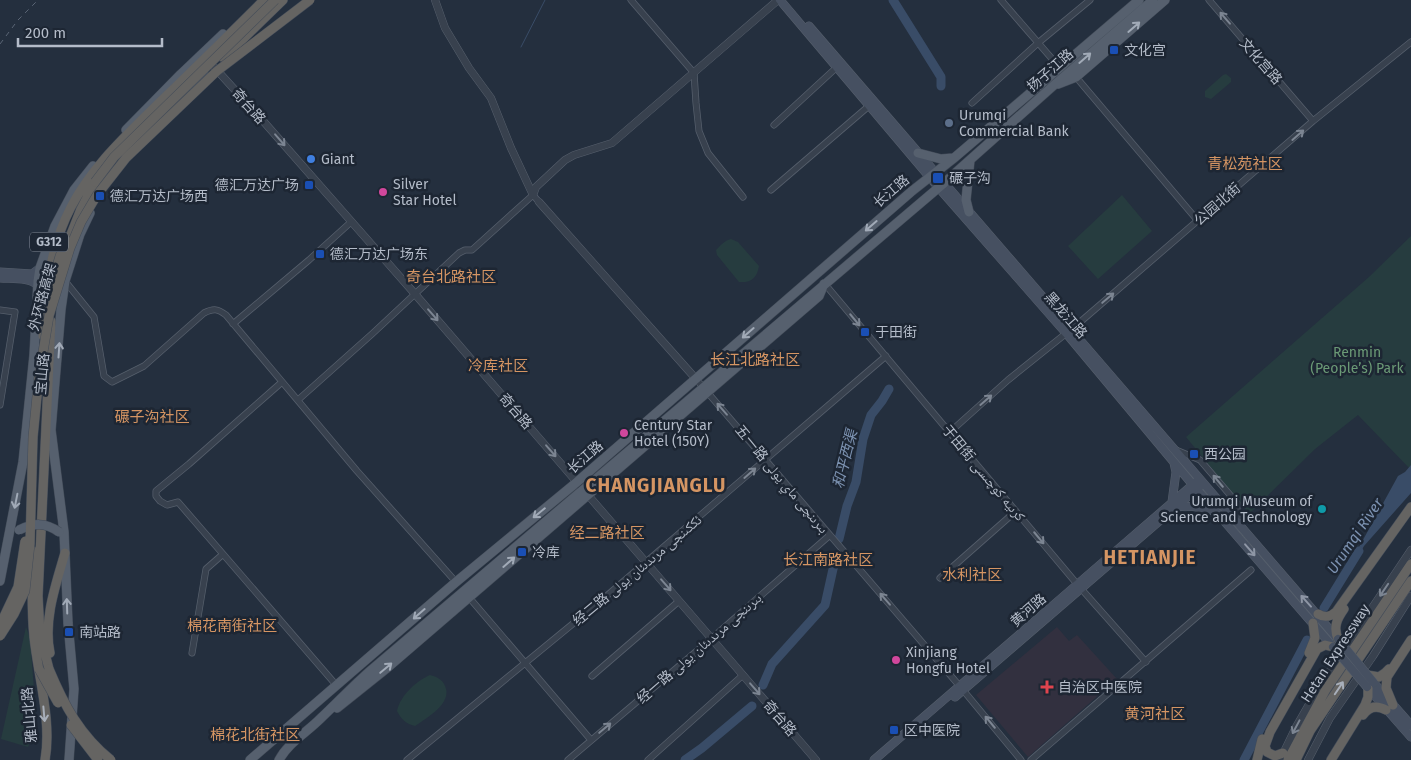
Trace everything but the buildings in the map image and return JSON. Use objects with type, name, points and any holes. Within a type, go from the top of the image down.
[{"type":"highway","points":[[251,9],[260,0]]},
{"type":"highway","name":"雅山北路","points":[[45,760],[45,715],[34,637],[31,598],[45,295],[60,232],[70,208],[85,184],[109,153],[264,0]]},
{"type":"highway","points":[[111,760],[80,728],[62,701],[40,634],[38,596],[54,283],[81,209],[95,182],[114,157],[275,0]]},
{"type":"highway","points":[[212,65],[244,38],[283,0]]},
{"type":"highway","name":"外环路高架","points":[[0,625],[18,587],[24,550],[34,377],[43,316],[60,256],[74,222],[93,192],[120,159],[211,71],[258,38],[305,0]]},
{"type":"highway","name":"外环路高架","points":[[0,636],[14,614],[25,591],[30,544],[33,437],[38,376],[49,316],[70,248],[81,222],[97,195],[126,158],[217,71],[310,0]]},
{"type":"highway","points":[[45,449],[51,430]]},
{"type":"highway","points":[[1318,614],[1330,616],[1336,612],[1411,507]]},
{"type":"highway","points":[[1284,758],[1267,752],[1266,746],[1270,732],[1317,649],[1335,643],[1335,627],[1339,616],[1411,515]]},
{"type":"highway","points":[[51,668],[48,642],[50,612],[65,553]]},
{"type":"highway","name":"Hetan Expressway","points":[[1284,758],[1325,691],[1411,564]]},
{"type":"highway","name":"Hetan Expressway","points":[[1296,760],[1310,731],[1411,581]]},
{"type":"highway","points":[[1257,760],[1262,740],[1314,646],[1313,623]]},
{"type":"highway","points":[[1367,675],[1379,678],[1385,674],[1411,635]]},
{"type":"highway","points":[[1335,760],[1366,710],[1376,707],[1390,708],[1386,688],[1387,677],[1411,640]]},
{"type":"highway","points":[[39,668],[75,731],[99,760]]},
{"type":"highway","points":[[1331,760],[1365,705],[1370,686]]},
{"type":"main road","name":"宝山路","points":[[69,760],[74,689],[68,623],[64,532],[51,430],[61,309],[66,281],[80,234],[100,196],[126,162],[271,0]]},
{"type":"main road","name":"黑龙江路","points":[[779,0],[1318,614],[1335,643]]},
{"type":"main road","name":"黑龙江路","points":[[786,0],[918,153],[932,174]]},
{"type":"main road","name":"扬子江路","points":[[932,174],[954,158],[1139,0]]},
{"type":"main road","name":"扬子江路","points":[[941,185],[1153,0]]},
{"type":"main road","points":[[1053,86],[1076,77],[1165,0]]},
{"type":"main road","name":"宝山路","points":[[0,581],[23,462],[34,356],[40,268],[55,226],[74,190],[96,163],[156,98],[251,9]]},
{"type":"main road","points":[[918,153],[941,159],[954,158]]},
{"type":"main road","points":[[969,212],[966,200],[970,160]]},
{"type":"main road","name":"长江路","points":[[250,760],[456,582],[578,482],[825,265],[932,174]]},
{"type":"main road","name":"黑龙江路","points":[[941,185],[969,212],[1069,331],[1195,487],[1313,623],[1335,643]]},
{"type":"main road","name":"长江路","points":[[279,760],[283,751],[320,719],[356,683],[466,594],[586,492],[824,283],[941,185]]},
{"type":"main road","points":[[0,272],[32,274],[40,268]]},
{"type":"main road","points":[[0,278],[30,281],[38,286]]},
{"type":"main road","points":[[1174,461],[1176,472],[1174,505],[1198,506],[1218,513]]},
{"type":"main road","name":"黄河路","points":[[881,760],[1201,481]]},
{"type":"main road","points":[[7,550],[19,530],[33,524],[38,524],[46,525],[59,532],[65,553]]},
{"type":"main road","points":[[1335,643],[1367,675],[1370,686]]},
{"type":"main road","points":[[1335,643],[1390,708],[1411,737]]},
{"type":"main road","name":"黄河路","points":[[874,760],[962,688]]},
{"type":"main road","points":[[74,689],[83,740],[99,760]]},
{"type":"main road","points":[[1390,708],[1411,726]]},
{"type":"main road","points":[[273,760],[283,751]]},
{"type":"street","points":[[435,0],[444,28],[469,68],[491,98],[511,148],[533,195],[539,202]]},
{"type":"street","points":[[631,0],[694,73],[700,131],[708,153],[743,197]]},
{"type":"street","points":[[298,400],[464,248],[472,250],[533,195],[536,187],[565,160],[574,155],[612,143],[779,0]]},
{"type":"street","points":[[1001,0],[1060,68]]},
{"type":"street","points":[[972,102],[1090,0]]},
{"type":"street","name":"文化宫路","points":[[1209,0],[1313,121]]},
{"type":"street","name":"公园北街","points":[[950,432],[1008,380],[1069,331],[1313,121],[1411,42]]},
{"type":"street","name":"奇台路","points":[[212,65],[415,294],[816,760]]},
{"type":"street","points":[[774,125],[837,67]]},
{"type":"street","points":[[1076,77],[1198,220]]},
{"type":"street","points":[[771,190],[870,105]]},
{"type":"street","name":"五一路 بىرىنچى ماي يولى","points":[[539,202],[766,459],[1022,760]]},
{"type":"street","points":[[233,324],[351,222]]},
{"type":"street","points":[[66,281],[94,317],[104,376],[112,382],[144,366],[198,318],[211,309],[218,309],[226,315],[357,471],[456,582]]},
{"type":"street","name":"于田街 كرىيە كوچىسى","points":[[824,283],[1146,662]]},
{"type":"street","points":[[0,310],[15,312],[0,406]]},
{"type":"street","name":"经二路 ئككىنجى مرىدىئان يولى","points":[[407,760],[646,562],[886,356]]},
{"type":"street","points":[[282,382],[156,491],[156,496],[167,505],[178,502],[337,686]]},
{"type":"street","points":[[1174,449],[1200,460],[1237,503],[1237,524]]},
{"type":"street","points":[[940,578],[1016,511]]},
{"type":"street","name":"经一路 بىرىنجى مرىدىئان يولى","points":[[568,760],[712,639],[830,536]]},
{"type":"street","points":[[1284,758],[1296,726],[1319,687],[1411,550]]},
{"type":"street","points":[[192,653],[206,569],[222,555]]},
{"type":"street","points":[[1031,760],[1251,570]]},
{"type":"street","points":[[466,594],[591,740]]},
{"type":"street","points":[[1308,760],[1330,718],[1373,656],[1411,596]]},
{"type":"street","points":[[592,676],[679,601]]},
{"type":"street","points":[[648,760],[744,675]]},
{"type":"shaded area","name":"自治区中医院","points":[[1057,627],[1069,641],[1077,635],[1117,679],[1028,757],[976,695]]},
{"type":"green space","points":[[1226,74],[1231,78],[1231,82],[1211,99],[1205,97],[1205,91]]},
{"type":"green space","points":[[1122,195],[1152,231],[1098,279],[1068,246]]},
{"type":"green space","name":"Renmin (People’s) Park","points":[[1411,236],[1411,470],[1358,415],[1315,449],[1249,514],[1186,437],[1369,277]]},
{"type":"green space","points":[[731,239],[738,242],[759,266],[757,274],[750,281],[739,282],[717,255],[716,250],[724,242]]},
{"type":"green space","points":[[26,627],[30,638],[37,728],[28,747],[1,739]]},
{"type":"green space","points":[[430,675],[439,679],[444,684],[445,698],[438,709],[415,726],[406,722],[397,711],[401,700],[409,690],[419,681]]},
{"type":"water","points":[[1411,465],[1411,493],[1364,546],[1355,562],[1352,560],[1398,476]]},
{"type":"waterway","points":[[521,47],[545,0]]},
{"type":"waterway","name":"和平西渠","points":[[893,0],[941,77],[941,86]]},
{"type":"waterway","name":"和平西渠","points":[[839,539],[847,506],[856,482],[863,439],[871,415],[889,389]]},
{"type":"waterway","name":"Urumqi River","points":[[1324,608],[1359,551]]},
{"type":"waterway","name":"和平西渠","points":[[763,685],[772,664],[825,605],[835,560]]},
{"type":"waterway","name":"Urumqi River","points":[[1244,760],[1307,640]]},
{"type":"waterway","name":"和平西渠","points":[[685,760],[752,706]]},
{"type":"railway","points":[[0,44],[18,20],[38,0]]},
{"type":"place","name":"文化宫","points":[[1114,50]]},
{"type":"place","name":"Urumqi Commercial Bank","points":[[949,123]]},
{"type":"place","name":"Giant","points":[[311,159]]},
{"type":"place","name":"碾子沟","points":[[938,178]]},
{"type":"place","name":"德汇万达广场","points":[[309,185]]},
{"type":"place","name":"Silver Star Hotel","points":[[383,192]]},
{"type":"place","name":"德汇万达广场西","points":[[100,196]]},
{"type":"place","name":"德汇万达广场东","points":[[320,254]]},
{"type":"place","name":"于田街","points":[[865,332]]},
{"type":"place","name":"Century Star Hotel (150Y)","points":[[624,433]]},
{"type":"place","name":"西公园","points":[[1194,454]]},
{"type":"place","name":"Urumqi Museum of Science and Technology","points":[[1322,509]]},
{"type":"place","name":"冷库","points":[[522,552]]},
{"type":"place","name":"南站路","points":[[69,632]]},
{"type":"place","name":"Xinjiang Hongfu Hotel","points":[[896,660]]},
{"type":"place","name":"自治区中医院","points":[[1047,687]]},
{"type":"place","name":"区中医院","points":[[894,730]]},
{"type":"district","name":"青松苑社区","points":[[1245,164]]},
{"type":"district","name":"奇台北路社区","points":[[451,277]]},
{"type":"district","name":"长江北路社区","points":[[755,360]]},
{"type":"district","name":"冷库社区","points":[[498,366]]},
{"type":"district","name":"碾子沟社区","points":[[152,417]]},
{"type":"district","name":"CHANGJIANGLU","points":[[656,485]]},
{"type":"district","name":"经二路社区","points":[[607,533]]},
{"type":"district","name":"HETIANJIE","points":[[1150,557]]},
{"type":"district","name":"长江南路社区","points":[[828,560]]},
{"type":"district","name":"水利社区","points":[[972,575]]},
{"type":"district","name":"棉花南街社区","points":[[232,626]]},
{"type":"district","name":"黄河社区","points":[[1155,714]]},
{"type":"district","name":"棉花北街社区","points":[[255,735]]}]
